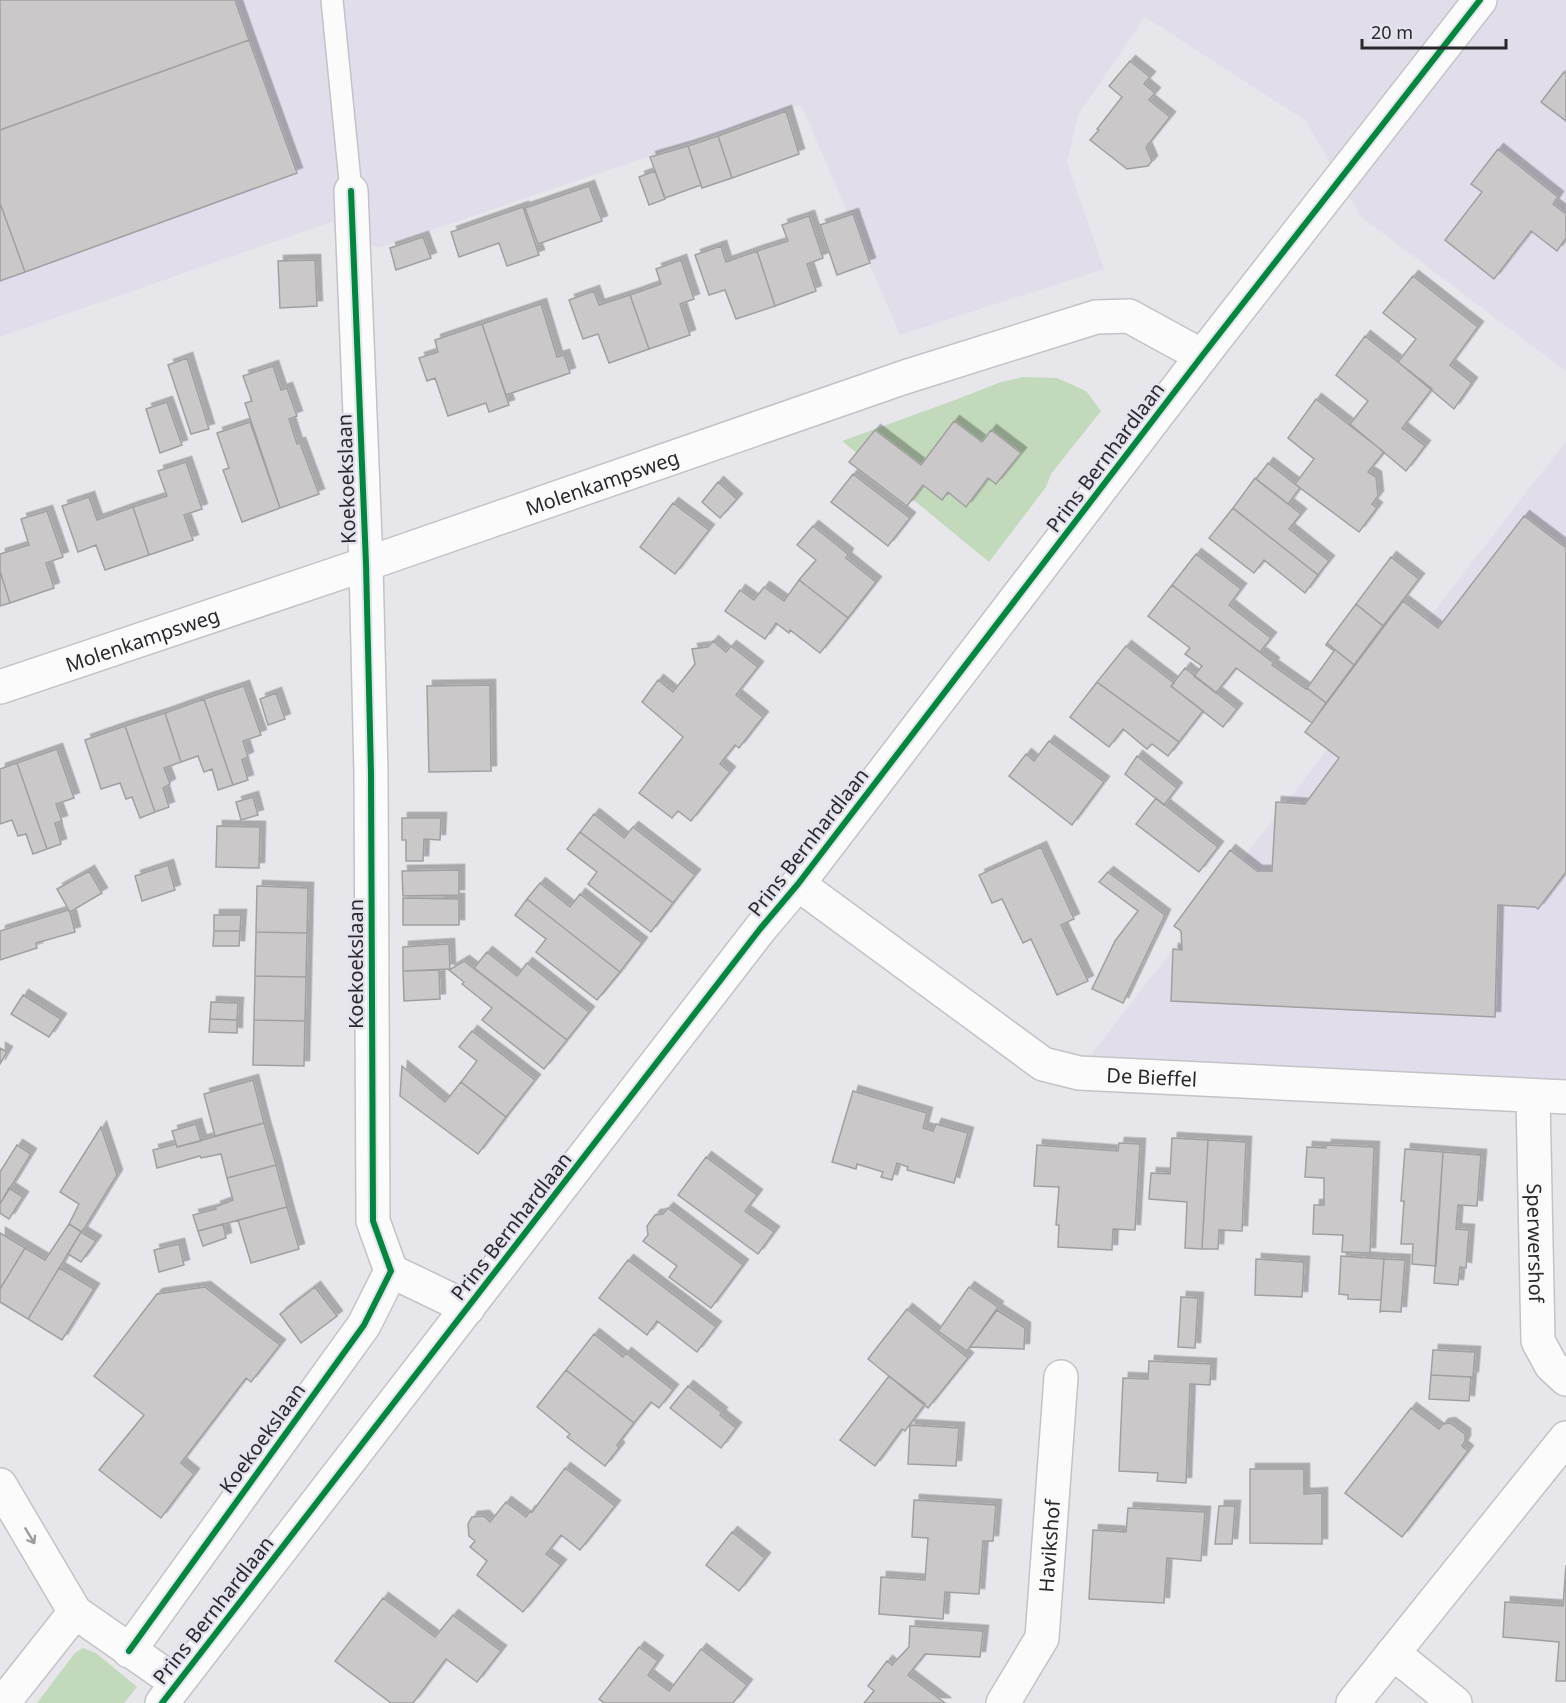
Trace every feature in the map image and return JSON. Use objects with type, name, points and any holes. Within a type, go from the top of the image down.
[{"type":"street","name":"Prins Bernhardlaan","points":[[170,1693],[760,929],[798,884],[1202,356],[1480,0]]},
{"type":"street","name":"Koekoekslaan","points":[[129,1651],[364,1325],[391,1271],[373,1221],[371,774],[366,564],[351,191]]},
{"type":"street","name":"Molenkampsweg","points":[[0,687],[366,564],[905,377],[1096,317],[1129,316],[1202,356]]},
{"type":"street","name":"De Bieffel","points":[[798,884],[1043,1064],[1079,1073],[1566,1097]]},
{"type":"street","name":"Sperwershof","points":[[1533,1096],[1538,1341],[1551,1365],[1566,1379]]},
{"type":"street","points":[[391,1271],[468,1308]]},
{"type":"street","name":"Havikshof","points":[[1003,1703],[1042,1638],[1061,1377]]},
{"type":"street","points":[[1353,1703],[1566,1438]]},
{"type":"street","points":[[0,1485],[75,1612],[129,1651],[170,1693]]},
{"type":"street","points":[[3,1703],[75,1612]]},
{"type":"street","points":[[1394,1653],[1455,1703]]},
{"type":"lane","points":[[332,0],[351,191]]},
{"type":"shaded area","points":[[0,0],[1566,0],[1566,371],[1360,216],[1306,121],[1145,17],[1078,115],[1067,162],[1104,269],[900,335],[801,105],[378,248],[331,222],[0,337]]},
{"type":"shaded area","points":[[1566,441],[1566,1097],[1079,1073],[1094,1051]]},
{"type":"green space","points":[[1023,377],[1057,378],[1086,391],[1101,411],[1051,474],[1046,487],[989,562],[842,441],[1001,382]]},
{"type":"green space","points":[[83,1648],[96,1653],[137,1687],[124,1703],[37,1703],[75,1653]]},
{"type":"building","points":[[0,0],[235,0],[249,40],[0,130]]},
{"type":"building","points":[[249,40],[297,173],[25,272],[0,203],[0,130]]},
{"type":"building","points":[[1130,61],[1150,77],[1144,84],[1155,93],[1149,100],[1170,117],[1146,147],[1152,161],[1148,166],[1127,169],[1090,140],[1122,97],[1109,86]]},
{"type":"building","points":[[1564,72],[1566,74],[1566,121],[1541,102]]},
{"type":"building","points":[[786,111],[799,154],[732,178],[718,136]]},
{"type":"building","points":[[718,136],[732,178],[702,188],[688,146]]},
{"type":"building","points":[[688,146],[701,185],[665,198],[650,157]]},
{"type":"building","points":[[1498,149],[1558,197],[1553,204],[1566,214],[1566,238],[1557,251],[1531,231],[1494,279],[1445,240],[1482,192],[1471,184]]},
{"type":"building","points":[[655,171],[665,199],[649,205],[639,177]]},
{"type":"building","points":[[589,186],[602,221],[538,244],[525,208]]},
{"type":"building","points":[[0,203],[25,272],[0,281]]},
{"type":"building","points":[[523,207],[539,255],[507,266],[499,243],[459,257],[451,232]]},
{"type":"building","points":[[853,214],[870,263],[837,275],[820,225]]},
{"type":"building","points":[[809,216],[823,258],[807,264],[816,291],[775,306],[757,251],[788,241],[782,225]]},
{"type":"building","points":[[423,237],[431,258],[396,270],[390,248]]},
{"type":"building","points":[[721,246],[726,262],[757,251],[775,306],[736,319],[725,290],[709,295],[695,255]]},
{"type":"building","points":[[315,260],[317,306],[280,308],[278,261]]},
{"type":"building","points":[[681,260],[694,299],[680,304],[690,335],[649,349],[630,295],[661,284],[656,269]]},
{"type":"building","points":[[1413,276],[1478,327],[1450,365],[1472,383],[1454,409],[1398,362],[1416,339],[1383,313]]},
{"type":"building","points":[[594,291],[599,305],[630,295],[649,349],[609,363],[598,334],[583,339],[569,300]]},
{"type":"building","points":[[541,304],[557,357],[564,355],[570,373],[506,395],[482,324]]},
{"type":"building","points":[[482,324],[509,405],[489,412],[486,403],[448,416],[435,378],[427,381],[419,358],[438,352],[435,340]]},
{"type":"building","points":[[1365,336],[1432,389],[1402,428],[1425,446],[1406,471],[1350,424],[1368,401],[1336,375]]},
{"type":"building","points":[[187,358],[209,429],[191,434],[168,365]]},
{"type":"building","points":[[273,366],[281,390],[287,388],[297,416],[289,419],[297,444],[300,443],[319,494],[280,508],[245,403],[252,401],[243,376]]},
{"type":"building","points":[[1316,399],[1384,452],[1368,472],[1376,477],[1378,496],[1372,504],[1377,508],[1359,532],[1295,484],[1314,459],[1288,438]]},
{"type":"building","points":[[167,402],[182,445],[160,453],[146,409]]},
{"type":"building","points":[[954,421],[982,442],[991,430],[1021,453],[996,484],[988,478],[966,507],[948,492],[942,500],[923,485],[907,506],[849,462],[875,430],[921,465]]},
{"type":"building","points":[[250,422],[280,508],[242,522],[223,470],[229,468],[217,433]]},
{"type":"building","points":[[186,462],[202,509],[184,515],[193,540],[149,555],[133,507],[167,496],[158,471]]},
{"type":"building","points":[[1268,463],[1300,488],[1288,504],[1256,479]]},
{"type":"building","points":[[853,474],[910,518],[888,546],[831,502]]},
{"type":"building","points":[[1255,478],[1301,514],[1289,529],[1329,561],[1318,575],[1233,508]]},
{"type":"building","points":[[718,482],[737,499],[720,518],[702,502]]},
{"type":"building","points":[[89,497],[97,520],[133,507],[149,555],[105,570],[96,545],[78,552],[62,506]]},
{"type":"building","points":[[673,503],[709,530],[675,574],[640,547]]},
{"type":"building","points":[[1233,508],[1318,575],[1305,593],[1264,560],[1254,573],[1209,538]]},
{"type":"building","points":[[47,511],[63,557],[46,563],[54,588],[10,603],[0,571],[0,554],[29,545],[21,519]]},
{"type":"building","points":[[1524,516],[1566,548],[1566,872],[1538,909],[1498,905],[1495,1017],[1171,1001],[1173,949],[1182,950],[1181,931],[1174,926],[1230,850],[1257,871],[1272,871],[1276,802],[1305,804],[1339,758],[1305,732],[1403,601],[1438,628]]},
{"type":"building","points":[[813,526],[848,554],[846,558],[876,582],[848,618],[799,580],[816,560],[797,545]]},
{"type":"building","points":[[1196,554],[1241,589],[1229,605],[1271,638],[1260,652],[1172,585]]},
{"type":"building","points":[[1391,557],[1419,579],[1383,626],[1356,604]]},
{"type":"building","points":[[0,571],[10,603],[0,606]]},
{"type":"building","points":[[799,580],[848,618],[820,653],[790,630],[789,633],[776,623],[765,639],[725,611],[740,590],[754,600],[764,587],[784,601]]},
{"type":"building","points":[[1172,585],[1274,663],[1272,665],[1326,703],[1312,723],[1236,668],[1216,693],[1194,676],[1202,666],[1185,654],[1190,648],[1148,616]]},
{"type":"building","points":[[1356,604],[1383,626],[1354,665],[1327,643]]},
{"type":"building","points":[[713,641],[726,652],[731,646],[758,667],[736,695],[763,717],[739,748],[735,745],[720,764],[730,772],[691,821],[678,811],[672,818],[639,793],[683,737],[642,702],[658,680],[673,692],[695,664],[692,649],[708,647]]},
{"type":"building","points":[[1327,643],[1354,665],[1326,703],[1307,688],[1334,651],[1326,645]]},
{"type":"building","points":[[1126,646],[1174,683],[1171,686],[1203,711],[1179,742],[1097,682]]},
{"type":"building","points":[[1185,668],[1237,709],[1223,727],[1171,686]]},
{"type":"building","points":[[1097,682],[1179,742],[1168,756],[1152,744],[1147,749],[1123,729],[1109,747],[1070,717]]},
{"type":"building","points":[[490,685],[491,771],[429,772],[427,686]]},
{"type":"building","points":[[244,686],[261,735],[243,741],[248,757],[242,760],[248,780],[233,785],[204,699]]},
{"type":"building","points":[[276,693],[285,719],[268,725],[260,699]]},
{"type":"building","points":[[204,699],[233,785],[218,790],[212,769],[204,772],[198,756],[181,762],[165,713]]},
{"type":"building","points":[[165,713],[181,762],[164,768],[170,784],[163,788],[169,807],[155,812],[125,726]]},
{"type":"building","points":[[125,726],[155,812],[140,818],[132,797],[126,799],[120,783],[101,789],[85,740]]},
{"type":"building","points":[[1049,741],[1104,782],[1072,825],[1009,776],[1026,754],[1034,761]]},
{"type":"building","points":[[57,749],[74,798],[56,804],[62,821],[55,823],[61,844],[47,849],[17,763]]},
{"type":"building","points":[[1137,756],[1177,788],[1164,805],[1125,774]]},
{"type":"building","points":[[17,763],[47,849],[33,854],[26,834],[18,836],[12,820],[0,824],[0,769]]},
{"type":"building","points":[[253,797],[258,815],[241,820],[236,802]]},
{"type":"building","points":[[1156,798],[1218,847],[1199,872],[1136,824]]},
{"type":"building","points":[[594,814],[624,838],[633,827],[695,875],[673,903],[580,832]]},
{"type":"building","points":[[402,818],[441,818],[440,840],[424,839],[423,861],[406,861],[406,840],[402,840]]},
{"type":"building","points":[[217,826],[260,827],[259,868],[216,867]]},
{"type":"building","points":[[580,832],[673,903],[651,932],[588,884],[597,872],[567,849]]},
{"type":"building","points":[[1041,847],[1074,919],[1061,925],[1088,981],[1057,995],[1031,939],[1023,943],[1002,899],[992,903],[979,875]]},
{"type":"building","points":[[168,865],[175,890],[142,901],[135,876]]},
{"type":"building","points":[[459,870],[459,895],[403,896],[402,871]]},
{"type":"building","points":[[89,871],[102,893],[70,912],[57,889]]},
{"type":"building","points":[[1108,872],[1165,915],[1123,1003],[1092,989],[1115,941],[1138,911],[1099,882]]},
{"type":"building","points":[[540,883],[570,907],[580,894],[642,943],[620,972],[527,899]]},
{"type":"building","points":[[257,886],[308,888],[307,933],[256,932]]},
{"type":"building","points":[[403,898],[459,899],[459,925],[403,925]]},
{"type":"building","points":[[527,899],[620,972],[597,1000],[536,952],[546,939],[515,915]]},
{"type":"building","points":[[68,910],[75,932],[36,943],[37,948],[0,960],[0,931]]},
{"type":"building","points":[[214,915],[241,915],[240,931],[214,931]]},
{"type":"building","points":[[214,931],[240,931],[239,946],[213,946]]},
{"type":"building","points":[[256,932],[307,933],[306,977],[255,976]]},
{"type":"building","points":[[449,944],[450,969],[403,971],[403,947]]},
{"type":"building","points":[[487,952],[517,976],[527,963],[589,1012],[567,1040],[474,968]]},
{"type":"building","points":[[464,961],[567,1040],[544,1069],[482,1020],[492,1008],[462,984],[464,982],[449,970]]},
{"type":"building","points":[[439,970],[440,999],[404,1001],[403,971]]},
{"type":"building","points":[[255,976],[306,977],[305,1021],[254,1020]]},
{"type":"building","points":[[23,995],[61,1019],[49,1037],[11,1014]]},
{"type":"building","points":[[211,1002],[238,1003],[237,1020],[210,1019]]},
{"type":"building","points":[[210,1019],[237,1020],[237,1033],[209,1032]]},
{"type":"building","points":[[254,1020],[305,1021],[304,1066],[253,1065]]},
{"type":"building","points":[[472,1031],[535,1080],[506,1117],[461,1082],[477,1061],[459,1047]]},
{"type":"building","points":[[0,1048],[7,1052],[0,1064]]},
{"type":"building","points":[[402,1066],[445,1102],[461,1082],[506,1117],[478,1154],[400,1096]]},
{"type":"building","points":[[253,1080],[264,1123],[215,1136],[204,1094]]},
{"type":"building","points":[[853,1091],[927,1113],[923,1128],[933,1131],[936,1124],[968,1133],[954,1183],[907,1170],[908,1167],[897,1163],[892,1180],[881,1177],[883,1172],[857,1164],[856,1169],[832,1162]]},
{"type":"building","points":[[264,1123],[276,1165],[227,1178],[221,1154],[201,1158],[200,1156],[157,1168],[153,1150],[176,1144],[177,1147]]},
{"type":"building","points":[[196,1124],[201,1141],[177,1147],[172,1131]]},
{"type":"building","points":[[101,1127],[117,1175],[82,1232],[69,1224],[79,1204],[60,1192]]},
{"type":"building","points":[[1172,1138],[1208,1140],[1202,1249],[1185,1248],[1187,1202],[1149,1199],[1151,1173],[1170,1174]]},
{"type":"building","points":[[1208,1140],[1246,1142],[1242,1231],[1219,1230],[1218,1249],[1202,1249]]},
{"type":"building","points":[[1119,1143],[1140,1144],[1135,1230],[1113,1229],[1112,1250],[1058,1247],[1059,1225],[1056,1225],[1059,1187],[1034,1186],[1037,1145],[1118,1151]]},
{"type":"building","points":[[17,1145],[31,1154],[0,1204],[0,1172]]},
{"type":"building","points":[[1326,1145],[1374,1147],[1370,1253],[1342,1252],[1343,1235],[1313,1234],[1314,1205],[1324,1205],[1324,1178],[1305,1177],[1307,1147],[1326,1148]]},
{"type":"building","points":[[1405,1149],[1443,1152],[1436,1266],[1412,1264],[1413,1244],[1401,1244],[1404,1201],[1401,1201]]},
{"type":"building","points":[[1443,1152],[1481,1155],[1477,1206],[1458,1205],[1456,1229],[1469,1230],[1466,1268],[1460,1267],[1458,1285],[1434,1283]]},
{"type":"building","points":[[706,1157],[757,1195],[745,1211],[774,1232],[758,1254],[678,1195]]},
{"type":"building","points":[[276,1165],[287,1207],[198,1231],[193,1215],[216,1209],[215,1207],[233,1200],[227,1178]]},
{"type":"building","points":[[9,1188],[23,1197],[9,1219],[0,1213],[0,1204]]},
{"type":"building","points":[[287,1207],[299,1249],[251,1263],[238,1220]]},
{"type":"building","points":[[668,1208],[743,1265],[711,1308],[669,1277],[677,1266],[643,1241],[648,1235],[647,1226],[655,1215],[663,1214]]},
{"type":"building","points":[[69,1224],[81,1232],[28,1319],[0,1302],[0,1289],[25,1248],[45,1260]]},
{"type":"building","points":[[223,1224],[226,1238],[203,1246],[198,1231]]},
{"type":"building","points":[[81,1232],[96,1241],[81,1262],[68,1254]]},
{"type":"building","points":[[0,1233],[25,1248],[0,1289]]},
{"type":"building","points":[[179,1244],[184,1265],[159,1272],[154,1250]]},
{"type":"building","points":[[1341,1256],[1384,1259],[1381,1300],[1348,1299],[1348,1295],[1339,1294]]},
{"type":"building","points":[[1256,1259],[1304,1262],[1302,1297],[1255,1295]]},
{"type":"building","points":[[1384,1259],[1405,1260],[1401,1312],[1380,1311]]},
{"type":"building","points":[[628,1260],[716,1327],[697,1352],[657,1321],[647,1335],[599,1298]]},
{"type":"building","points":[[59,1268],[94,1289],[62,1340],[28,1319]]},
{"type":"building","points":[[205,1287],[280,1345],[251,1382],[246,1378],[181,1463],[194,1474],[161,1518],[99,1470],[144,1415],[94,1376],[157,1294]]},
{"type":"building","points":[[315,1287],[337,1316],[301,1343],[280,1314]]},
{"type":"building","points":[[969,1287],[998,1307],[967,1351],[938,1331]]},
{"type":"building","points":[[1181,1297],[1198,1298],[1195,1348],[1178,1347]]},
{"type":"building","points":[[907,1309],[968,1358],[928,1408],[868,1359]]},
{"type":"building","points":[[997,1310],[1025,1328],[1024,1349],[970,1347]]},
{"type":"building","points":[[594,1334],[623,1357],[626,1353],[673,1390],[659,1408],[651,1402],[634,1423],[566,1370]]},
{"type":"building","points":[[1433,1350],[1475,1352],[1473,1377],[1431,1375]]},
{"type":"building","points":[[1149,1361],[1211,1364],[1210,1385],[1190,1384],[1186,1483],[1157,1481],[1158,1473],[1119,1471],[1123,1378],[1148,1379]]},
{"type":"building","points":[[566,1370],[634,1423],[605,1466],[567,1437],[570,1434],[537,1407]]},
{"type":"building","points":[[1431,1375],[1471,1377],[1469,1401],[1429,1399]]},
{"type":"building","points":[[889,1376],[925,1404],[905,1431],[902,1429],[875,1466],[840,1440]]},
{"type":"building","points":[[688,1386],[722,1413],[720,1415],[736,1428],[721,1448],[670,1408]]},
{"type":"building","points":[[1411,1408],[1439,1429],[1443,1424],[1450,1423],[1465,1434],[1462,1446],[1468,1451],[1402,1537],[1345,1493]]},
{"type":"building","points":[[910,1425],[959,1428],[956,1466],[908,1464]]},
{"type":"building","points":[[565,1468],[615,1506],[580,1550],[561,1535],[546,1554],[561,1565],[523,1612],[477,1575],[487,1561],[470,1547],[475,1541],[469,1536],[468,1524],[472,1517],[484,1516],[490,1522],[506,1502],[526,1517]]},
{"type":"building","points":[[1250,1469],[1304,1469],[1304,1494],[1322,1493],[1322,1544],[1250,1543]]},
{"type":"building","points":[[914,1500],[996,1505],[993,1541],[983,1541],[979,1594],[945,1592],[943,1619],[879,1614],[881,1577],[925,1580],[928,1538],[912,1537]]},
{"type":"building","points":[[1219,1506],[1235,1506],[1232,1544],[1215,1544]]},
{"type":"building","points":[[1128,1508],[1205,1512],[1201,1561],[1167,1558],[1164,1603],[1089,1599],[1093,1530],[1126,1532]]},
{"type":"building","points":[[732,1532],[765,1558],[739,1591],[706,1565]]},
{"type":"building","points":[[1566,1565],[1566,1681],[1556,1681],[1559,1642],[1503,1637],[1505,1602],[1563,1606]]},
{"type":"building","points":[[383,1598],[435,1637],[453,1615],[501,1651],[477,1682],[446,1659],[413,1703],[391,1703],[335,1661]]},
{"type":"building","points":[[910,1626],[983,1631],[980,1657],[925,1654],[908,1675],[945,1703],[864,1703],[874,1691],[868,1686],[887,1661],[892,1665],[909,1647]]},
{"type":"building","points":[[639,1647],[658,1661],[648,1675],[669,1691],[701,1649],[747,1685],[733,1703],[604,1703],[599,1699]]},
{"type":"cycle path","points":[[162,1703],[760,929],[798,884],[1202,356],[1480,0]]},
{"type":"cycle path","points":[[129,1651],[364,1325],[391,1271],[373,1221],[371,773],[366,564],[351,191]]}]
